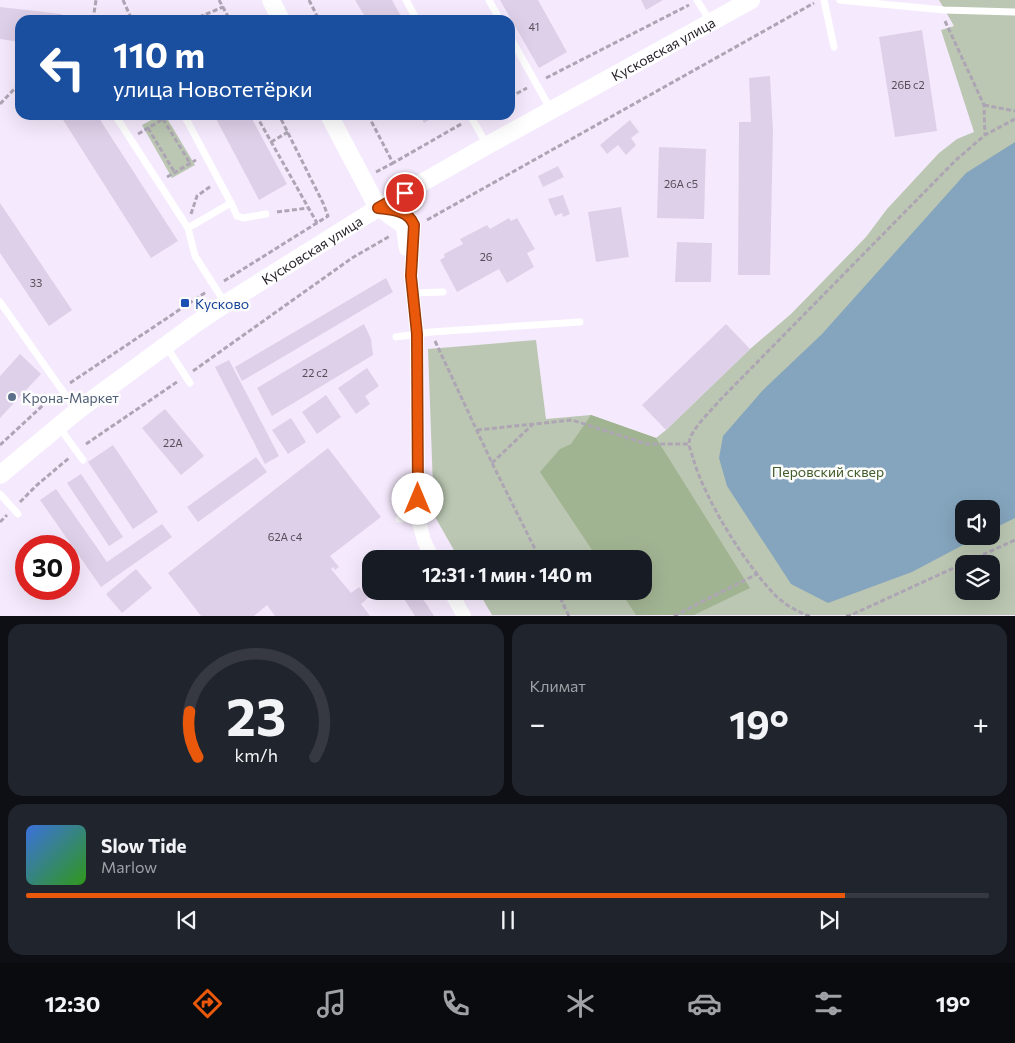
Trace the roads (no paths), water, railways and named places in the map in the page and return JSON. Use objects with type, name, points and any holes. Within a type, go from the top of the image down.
[{"type":"street","points":[[271,0],[278,15]]},
{"type":"street","name":"Кусковская улица","points":[[3,470],[76,411],[226,304],[378,208],[751,0]]},
{"type":"street","points":[[332,120],[378,208],[406,214],[414,225],[412,293],[424,333],[418,518],[428,550]]},
{"type":"street","points":[[455,600],[464,616]]},
{"type":"lane","points":[[406,0],[414,15]]},
{"type":"lane","points":[[489,0],[497,15]]},
{"type":"lane","points":[[698,0],[710,22]]},
{"type":"lane","points":[[822,0],[834,47]]},
{"type":"lane","points":[[840,0],[940,9],[1015,12]]},
{"type":"lane","points":[[515,46],[551,110]]},
{"type":"lane","points":[[118,120],[189,228],[194,256],[226,304]]},
{"type":"lane","points":[[187,120],[237,216],[243,218],[266,214]]},
{"type":"lane","points":[[472,120],[488,145]]},
{"type":"lane","points":[[189,228],[231,203]]},
{"type":"lane","points":[[412,293],[443,292]]},
{"type":"lane","points":[[0,302],[76,411]]},
{"type":"lane","points":[[396,337],[424,333],[580,322]]},
{"type":"lane","points":[[166,346],[188,379]]},
{"type":"lane","points":[[59,426],[83,460]]},
{"type":"lane","points":[[0,494],[15,512]]},
{"type":"lane","points":[[399,520],[418,518]]},
{"type":"water","points":[[1015,142],[1015,518],[1000,526],[1000,500],[955,500],[955,545],[963,545],[912,572],[828,603],[791,584],[727,486],[719,458],[723,436],[763,390],[822,334],[966,173]]},
{"type":"place","name":"Кусково","points":[[185,303]]},
{"type":"place","name":"Крона-Маркет","points":[[12,397]]},
{"type":"park label","name":"Перовский сквер","points":[[828,471]]}]
